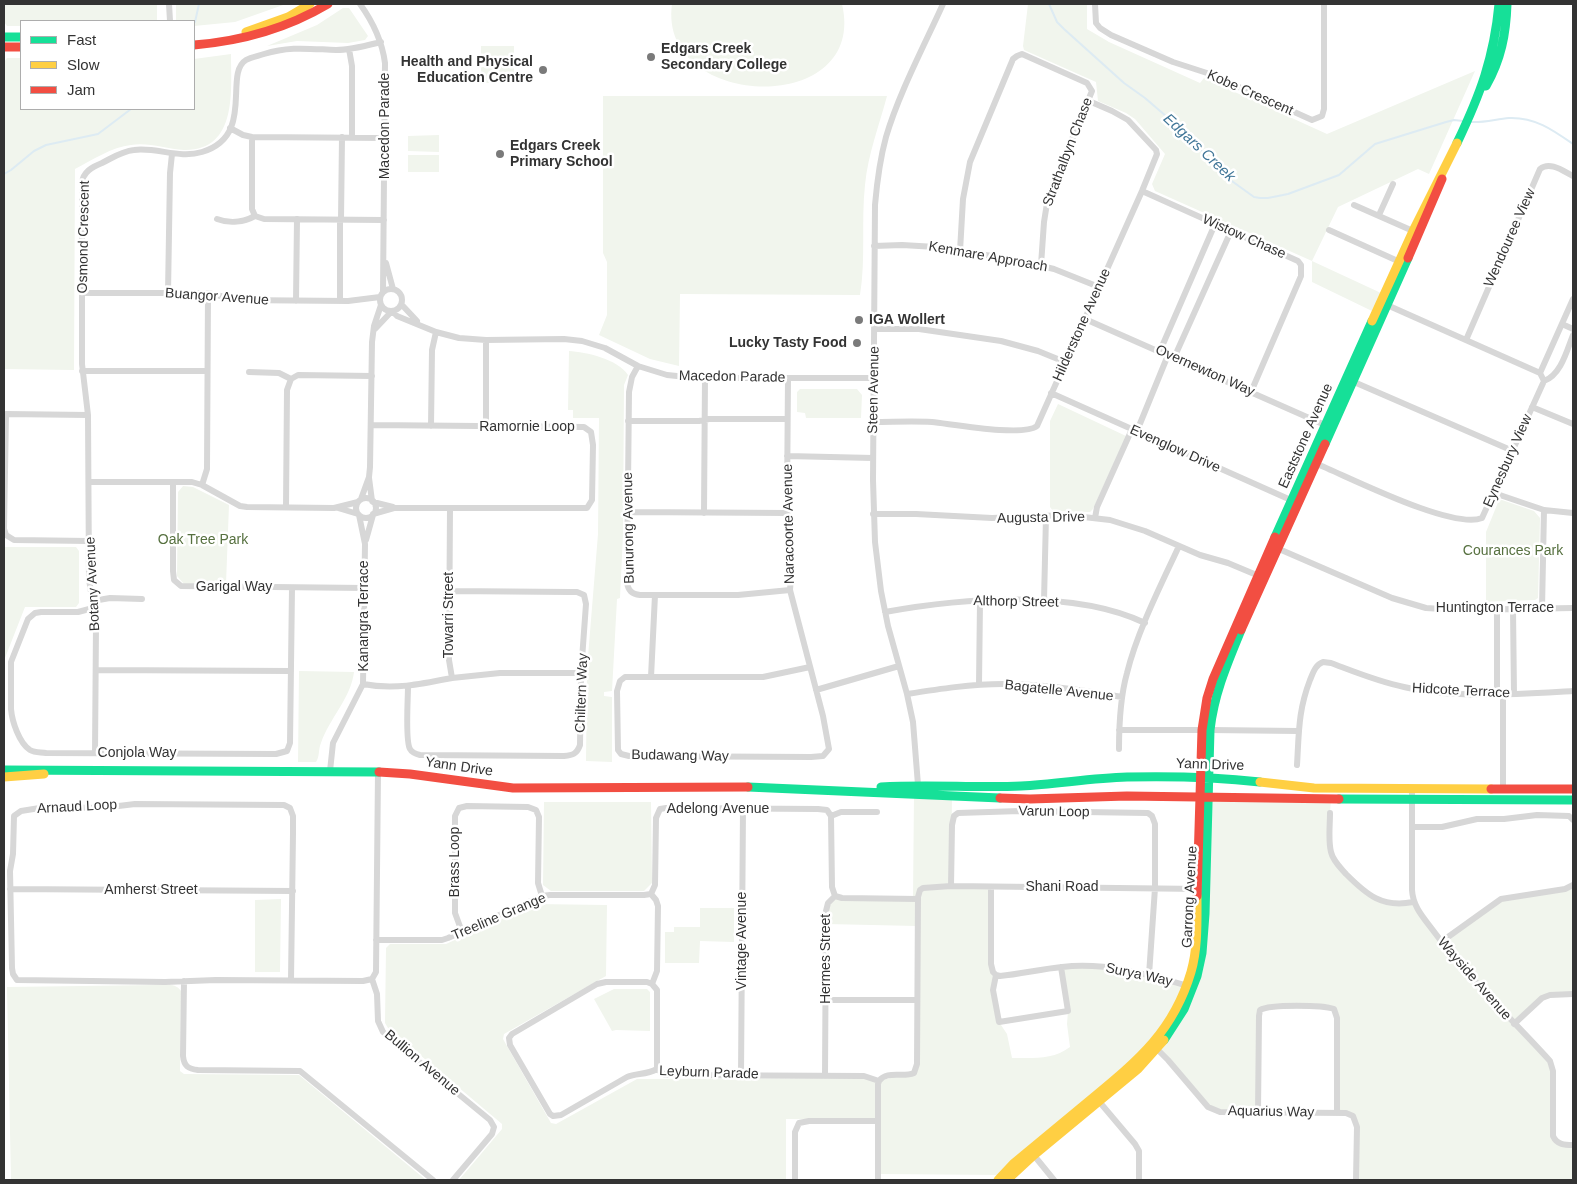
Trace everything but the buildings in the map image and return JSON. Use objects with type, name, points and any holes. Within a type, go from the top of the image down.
[{"type":"street","points":[[169,4],[170,20]]},
{"type":"street","points":[[195,40],[246,32],[288,17],[310,4]]},
{"type":"street","points":[[195,45],[225,42],[279,29],[328,4]]},
{"type":"street","name":"Macedon Parade","points":[[360,4],[375,28],[385,63],[382,295]]},
{"type":"street","name":"Steen Avenue","points":[[918,785],[913,722],[885,612],[878,568],[873,514],[874,246],[876,184],[886,137],[902,95],[943,4]]},
{"type":"street","name":"Kobe Crescent","points":[[1095,4],[1096,23],[1100,28],[1111,34],[1173,62],[1210,74],[1312,120],[1322,116],[1324,109],[1324,4]]},
{"type":"street","points":[[1493,4],[1497,34]]},
{"type":"street","name":"Eaststone Avenue","points":[[1403,263],[1413,231],[1459,141],[1489,66],[1497,34],[1499,4]]},
{"type":"street","name":"Eaststone Avenue","points":[[1474,106],[1496,69],[1502,51],[1506,34],[1507,4]]},
{"type":"street","points":[[4,37],[20,37]]},
{"type":"street","name":"Osmond Crescent","points":[[88,415],[82,371],[83,176],[94,166],[127,151],[144,150],[172,154],[193,154],[209,149],[222,140],[230,128],[236,112],[237,72],[246,60],[289,48],[350,49],[361,48],[380,42]]},
{"type":"street","points":[[4,47],[20,47]]},
{"type":"street","points":[[350,49],[352,66],[352,138]]},
{"type":"street","name":"Strathalbyn Chase","points":[[960,251],[963,199],[970,162],[1014,57],[1025,55],[1087,84],[1092,91],[1048,197],[1041,265]]},
{"type":"street","name":"Hilderstone Avenue","points":[[873,422],[934,422],[991,429],[1028,430],[1036,426],[1156,157],[1156,150],[1128,120],[1089,102]]},
{"type":"street","points":[[230,128],[242,135],[252,137],[385,138]]},
{"type":"street","points":[[252,137],[252,207],[255,216]]},
{"type":"street","points":[[340,301],[342,137]]},
{"type":"street","points":[[168,293],[170,164],[172,154]]},
{"type":"street","name":"Wendouree View","points":[[1466,340],[1540,169],[1544,166],[1550,166],[1573,176]]},
{"type":"street","name":"Eaststone Avenue","points":[[1203,718],[1212,679],[1262,577],[1403,263],[1440,190],[1445,169]]},
{"type":"street","points":[[1379,215],[1393,184]]},
{"type":"street","name":"Wistow Chase","points":[[1142,191],[1298,261],[1302,269],[1301,276],[1251,392]]},
{"type":"street","points":[[1354,205],[1413,231]]},
{"type":"street","points":[[217,220],[243,221],[255,216],[264,219],[384,220]]},
{"type":"street","points":[[296,301],[297,219]]},
{"type":"street","points":[[1160,352],[1215,224]]},
{"type":"street","points":[[1329,230],[1403,263]]},
{"type":"street","points":[[1095,518],[1097,507],[1231,231]]},
{"type":"street","name":"Kenmare Approach","points":[[874,246],[921,245],[1041,265],[1099,287]]},
{"type":"street","name":"Macedon Parade","points":[[384,254],[393,289]]},
{"type":"street","points":[[90,482],[192,482],[202,485],[240,506],[334,508],[366,518],[373,514],[375,507],[368,477],[371,426],[372,334],[381,305],[382,295],[393,289],[400,293],[402,305],[379,323],[372,334]]},
{"type":"street","name":"Buangor Avenue","points":[[82,293],[208,293],[237,300],[296,301],[340,301],[382,295]]},
{"type":"street","points":[[202,485],[207,469],[208,293]]},
{"type":"street","points":[[1540,373],[1573,299]]},
{"type":"street","points":[[1384,304],[1466,340],[1475,346],[1540,373],[1544,381]]},
{"type":"street","points":[[381,305],[385,310],[392,312]]},
{"type":"street","name":"Macedon Parade","points":[[402,305],[419,324]]},
{"type":"street","name":"Macedon Parade","points":[[392,312],[397,316],[436,332],[459,338],[486,340],[564,339],[582,341],[605,348],[638,366],[667,375],[705,378],[874,378]]},
{"type":"street","name":"Overnewton Way","points":[[1085,319],[1329,426]]},
{"type":"street","points":[[1562,324],[1573,329]]},
{"type":"street","points":[[874,329],[919,329],[1001,341],[1038,351],[1066,362]]},
{"type":"street","points":[[431,426],[432,350],[436,332]]},
{"type":"street","name":"Eynesbury View","points":[[1313,462],[1415,507],[1455,517],[1482,518],[1544,381],[1550,378],[1557,370],[1573,335]]},
{"type":"street","points":[[486,340],[486,426]]},
{"type":"street","name":"Bunurong Avenue","points":[[638,366],[630,382],[628,421],[628,587],[634,594],[655,595],[738,595],[790,590]]},
{"type":"street","points":[[82,371],[207,372]]},
{"type":"street","points":[[249,372],[279,373],[291,379]]},
{"type":"street","points":[[286,507],[287,390],[291,379],[298,375],[372,376]]},
{"type":"street","points":[[704,513],[705,378]]},
{"type":"street","name":"Naracoorte Avenue","points":[[788,378],[787,513],[791,577],[790,590],[796,607],[810,668]]},
{"type":"street","points":[[1350,381],[1512,451]]},
{"type":"street","name":"Evenglow Drive","points":[[1051,393],[1296,502]]},
{"type":"street","points":[[1532,407],[1573,424]]},
{"type":"street","points":[[88,415],[6,414],[4,528],[6,536],[14,540],[89,541]]},
{"type":"street","name":"Botany Avenue","points":[[88,415],[90,482],[89,579],[96,625],[95,752]]},
{"type":"street","points":[[628,421],[787,419]]},
{"type":"street","name":"Ramornie Loop","points":[[371,426],[584,427],[588,429],[592,436],[593,445],[592,494],[587,508],[394,508],[373,514]]},
{"type":"street","points":[[787,456],[873,458]]},
{"type":"street","points":[[359,515],[356,508],[368,477]]},
{"type":"street","name":"Garigal Way","points":[[173,482],[173,571],[174,580],[178,584],[186,587],[365,588]]},
{"type":"street","points":[[1494,493],[1544,510],[1573,513]]},
{"type":"street","points":[[334,508],[368,498],[373,501]]},
{"type":"street","name":"Ramornie Loop","points":[[373,501],[394,508]]},
{"type":"street","name":"Towarri Street","points":[[363,684],[408,687],[452,678],[449,660],[450,508]]},
{"type":"street","points":[[1542,608],[1544,510]]},
{"type":"street","points":[[628,512],[787,513]]},
{"type":"street","name":"Kanangra Terrace","points":[[365,544],[373,514]]},
{"type":"street","name":"Augusta Drive","points":[[873,514],[992,518],[1066,515],[1095,518],[1123,523],[1200,555],[1228,563],[1262,577]]},
{"type":"street","name":"Kanangra Terrace","points":[[330,771],[333,743],[363,684],[365,544],[359,515]]},
{"type":"street","points":[[1044,601],[1046,516]]},
{"type":"street","points":[[1119,748],[1122,698],[1129,665],[1179,546]]},
{"type":"street","name":"Huntington Terrace","points":[[1275,548],[1378,593],[1408,603],[1442,610],[1573,608]]},
{"type":"street","name":"Eaststone Avenue","points":[[1254,605],[1262,577]]},
{"type":"street","name":"Conjola Way","points":[[93,604],[78,612],[40,612],[35,613],[28,619],[11,662],[11,709],[22,742],[29,750],[46,752],[282,753],[287,751],[290,743],[292,588]]},
{"type":"street","name":"Chiltern Way","points":[[408,687],[408,741],[414,753],[420,755],[571,755],[576,753],[580,745],[581,673],[586,599],[580,593],[570,592],[449,591]]},
{"type":"street","points":[[651,677],[655,595]]},
{"type":"street","points":[[93,604],[110,598],[142,599]]},
{"type":"street","points":[[979,685],[980,601]]},
{"type":"street","name":"Althorp Street","points":[[885,612],[919,606],[980,601],[1044,601],[1087,605],[1124,614],[1145,624]]},
{"type":"street","name":"Garrong Avenue","points":[[998,1180],[1007,1170],[1097,1099],[1154,1047],[1190,986],[1202,889],[1206,730],[1220,679],[1254,605]]},
{"type":"street","points":[[1498,609],[1504,789]]},
{"type":"street","points":[[1514,609],[1514,694]]},
{"type":"street","name":"Hidcote Terrace","points":[[1298,731],[1307,688],[1315,668],[1323,662],[1404,688],[1435,692],[1514,694],[1573,691]]},
{"type":"street","points":[[816,690],[899,666]]},
{"type":"street","name":"Budawang Way","points":[[810,668],[829,742],[829,749],[823,756],[625,756],[619,752],[617,747],[618,685],[624,678],[763,678],[810,668]]},
{"type":"street","points":[[96,670],[291,671]]},
{"type":"street","points":[[452,678],[500,672],[581,673]]},
{"type":"street","name":"Bagatelle Avenue","points":[[907,694],[979,685],[1037,685],[1122,698]]},
{"type":"street","name":"Garrong Avenue","points":[[1203,718],[1206,730]]},
{"type":"street","points":[[1119,730],[1298,731],[1298,765]]},
{"type":"street","name":"Yann Drive","points":[[5,773],[36,775],[68,769],[378,772],[410,774],[513,788],[747,787],[1030,799],[1127,796],[1573,800]]},
{"type":"street","name":"Bullion Avenue","points":[[378,772],[376,972],[372,979],[377,994],[378,1021],[383,1032],[493,1123],[494,1127],[492,1134],[453,1180]]},
{"type":"street","name":"Yann Drive","points":[[846,790],[918,785],[1020,786],[1126,777],[1244,780],[1314,788],[1573,789]]},
{"type":"street","points":[[1330,813],[1330,851],[1339,867],[1363,891],[1375,899],[1397,904],[1413,902],[1412,789]]},
{"type":"street","name":"Arnaud Loop","points":[[291,980],[293,833],[290,808],[284,806],[155,804],[128,804],[102,808],[42,807],[17,813],[13,819],[10,890],[12,974],[17,980],[363,981],[372,979]]},
{"type":"street","name":"Brass Loop","points":[[462,932],[455,913],[455,816],[459,808],[467,806],[528,807],[536,810],[538,817],[538,882],[542,896]]},
{"type":"street","name":"Vintage Avenue","points":[[741,1075],[743,808]]},
{"type":"street","name":"Adelong Avenue","points":[[657,1070],[656,990],[652,984],[658,971],[658,906],[651,894],[655,885],[656,818],[660,809],[824,809],[831,816]]},
{"type":"street","name":"Varun Loop","points":[[952,886],[952,826],[954,816],[958,813],[966,812],[1020,811],[1150,814],[1155,824],[1155,888]]},
{"type":"street","points":[[831,816],[841,812],[877,812]]},
{"type":"street","points":[[1412,827],[1442,826],[1477,818],[1504,819],[1537,815],[1569,816],[1573,820]]},
{"type":"street","name":"Hermes Street","points":[[826,1076],[826,911],[828,903],[835,896],[832,887],[831,816]]},
{"type":"street","points":[[1441,942],[1500,899],[1565,889],[1573,885]]},
{"type":"street","name":"Shani Road","points":[[918,899],[920,890],[926,887],[952,886],[1202,889]]},
{"type":"street","points":[[991,887],[991,964],[996,975],[993,990],[998,1022],[1068,1010],[1061,967]]},
{"type":"street","points":[[1150,975],[1155,888]]},
{"type":"street","name":"Amherst Street","points":[[10,890],[293,891]]},
{"type":"street","name":"Treeline Grange","points":[[376,940],[442,940],[542,896],[651,894]]},
{"type":"street","points":[[826,1000],[917,1000],[918,899],[842,898],[835,896]]},
{"type":"street","name":"Wayside Avenue","points":[[1413,902],[1441,942],[1470,978],[1552,1064],[1555,1140],[1561,1144],[1573,1145]]},
{"type":"street","name":"Surya Way","points":[[996,975],[1061,967],[1093,966],[1150,975],[1190,986]]},
{"type":"street","points":[[184,981],[183,1056],[185,1065],[188,1068],[198,1070],[300,1071],[433,1180]]},
{"type":"street","name":"Leyburn Parade","points":[[652,984],[647,982],[597,984],[512,1034],[509,1041],[548,1111],[554,1116],[561,1115],[632,1075],[649,1074],[657,1070],[665,1075],[868,1076],[879,1080],[882,1076],[886,1075],[914,1073],[917,1064],[917,1000]]},
{"type":"street","points":[[1514,1024],[1546,996],[1573,994]]},
{"type":"street","points":[[1258,1112],[1258,1016],[1260,1010],[1269,1006],[1324,1007],[1334,1009],[1337,1018],[1337,1113]]},
{"type":"street","name":"Aquarius Way","points":[[1154,1047],[1212,1110],[1220,1112],[1346,1113],[1353,1116],[1356,1121],[1356,1180]]},
{"type":"street","points":[[878,1180],[879,1080]]},
{"type":"street","points":[[1097,1099],[1139,1151],[1139,1180]]},
{"type":"street","points":[[795,1180],[795,1135],[799,1123],[809,1121],[878,1121]]},
{"type":"street","points":[[1032,1152],[1054,1180]]},
{"type":"street","name":"Garrong Avenue","points":[[1007,1180],[1032,1152]]},
{"type":"green space","points":[[4,4],[157,4],[157,20],[20,20],[20,26],[7,26],[4,22]]},
{"type":"green space","points":[[176,4],[286,4],[235,22],[195,26],[195,20],[176,20]]},
{"type":"green space","points":[[672,4],[842,4],[842,41],[825,67],[796,82],[762,87],[726,81],[696,65],[676,39]]},
{"type":"green space","points":[[1028,4],[1087,4],[1087,29],[1109,42],[1200,83],[1204,78],[1327,134],[1475,71],[1429,174],[1418,169],[1338,207],[1312,261],[1155,191],[1152,184],[1165,154],[1135,119],[1098,101],[1096,82],[1024,50]]},
{"type":"green space","points":[[343,8],[349,8],[368,36],[365,40],[348,43],[297,41],[267,46],[317,25]]},
{"type":"green space","points":[[481,46],[514,46],[514,63],[481,63]]},
{"type":"green space","points":[[231,54],[230,100],[228,116],[223,130],[214,140],[202,148],[184,150],[144,144],[124,146],[102,154],[75,169],[74,370],[4,369],[4,62],[7,58],[20,58],[20,110],[195,110],[195,59]]},
{"type":"green space","points":[[481,67],[514,67],[514,83],[481,83]]},
{"type":"green space","points":[[603,96],[887,96],[866,174],[863,268],[860,295],[680,294],[679,366],[650,359],[599,335],[607,315],[607,262],[603,253]]},
{"type":"green space","points":[[439,135],[439,152],[408,151],[408,136]]},
{"type":"green space","points":[[408,155],[439,155],[439,172],[408,172]]},
{"type":"green space","points":[[1312,261],[1381,293],[1372,311],[1312,282]]},
{"type":"green space","points":[[569,351],[601,357],[623,369],[628,375],[624,385],[623,534],[620,598],[617,599],[612,691],[604,692],[604,696],[612,697],[612,762],[586,761],[587,669],[598,534],[599,418],[573,418],[573,410],[568,410]]},
{"type":"green space","points":[[800,389],[857,389],[862,395],[861,418],[806,418],[805,413],[797,412],[797,392]]},
{"type":"green space","points":[[1058,404],[1126,436],[1090,512],[1053,511],[1050,507],[1050,421]]},
{"type":"green space","name":"Oak Tree Park","points":[[183,486],[193,487],[229,505],[226,584],[184,584],[177,576],[178,492]]},
{"type":"green space","name":"Courances Park","points":[[1499,500],[1534,511],[1540,518],[1538,598],[1535,600],[1486,602],[1486,532]]},
{"type":"green space","points":[[4,547],[76,547],[79,551],[79,603],[76,607],[25,607],[5,658],[5,720]]},
{"type":"green space","points":[[299,671],[354,672],[349,691],[329,725],[320,746],[316,762],[298,762]]},
{"type":"green space","points":[[914,794],[952,795],[951,886],[991,887],[993,985],[999,1022],[1007,1034],[1012,1058],[1049,1056],[1070,1047],[1067,1024],[1068,1011],[1061,967],[1093,966],[1186,985],[1152,1045],[1002,1175],[878,1174],[879,1081],[916,1071],[917,926],[826,924],[826,911],[835,896],[913,899]]},
{"type":"green space","points":[[1208,797],[1331,798],[1332,857],[1375,899],[1413,902],[1441,942],[1495,901],[1573,885],[1573,994],[1550,995],[1514,1024],[1550,1061],[1555,1140],[1573,1145],[1573,1180],[1356,1180],[1357,1127],[1353,1116],[1337,1113],[1337,1018],[1329,1007],[1260,1010],[1258,1112],[1213,1110],[1157,1050],[1193,988]]},
{"type":"green space","points":[[544,802],[651,802],[652,883],[644,891],[551,891],[543,885]]},
{"type":"green space","points":[[281,899],[280,972],[255,972],[255,900]]},
{"type":"green space","points":[[534,904],[607,905],[606,976],[504,1034],[503,1039],[551,1123],[556,1124],[637,1079],[868,1078],[877,1081],[876,1120],[786,1119],[786,1180],[459,1180],[502,1129],[502,1124],[388,1028],[385,1023],[386,948],[390,944],[446,944]]},
{"type":"green space","points":[[700,908],[734,908],[734,942],[700,941],[699,963],[665,963],[665,932],[674,932],[674,927],[700,927]]},
{"type":"green space","points":[[167,985],[179,988],[181,991],[180,1071],[184,1074],[299,1075],[426,1180],[11,1180],[7,987]]},
{"type":"green space","points":[[614,989],[647,989],[650,992],[650,1031],[612,1031],[594,999]]},
{"type":"waterway","name":"Edgars Creek","points":[[195,22],[199,4]]},
{"type":"waterway","name":"Edgars Creek","points":[[1049,4],[1057,22],[1064,29],[1124,83],[1145,98],[1188,135],[1229,179],[1254,197],[1268,198],[1288,194],[1339,175],[1375,144],[1446,122],[1454,120],[1463,121]]},
{"type":"waterway","name":"Edgars Creek","points":[[4,174],[34,151],[46,145],[98,134],[130,110]]},
{"type":"waterway","name":"Edgars Creek","points":[[1470,122],[1518,118],[1543,125],[1573,144]]},
{"type":"traffic: fast","points":[[1457,143],[1473,109],[1485,76],[1494,42],[1499,4]]},
{"type":"traffic: fast","points":[[1486,86],[1502,46],[1507,4]]},
{"type":"traffic: fast","points":[[4,37],[20,37]]},
{"type":"traffic: fast","points":[[1325,444],[1408,258]]},
{"type":"traffic: fast","points":[[1275,537],[1372,321]]},
{"type":"traffic: fast","points":[[1164,1040],[1184,1009],[1197,976],[1202,953],[1205,914],[1210,730],[1218,692],[1241,630]]},
{"type":"traffic: fast","points":[[4,770],[379,772]]},
{"type":"traffic: fast","points":[[881,787],[1021,786],[1127,777],[1210,778],[1260,782]]},
{"type":"traffic: fast","points":[[748,787],[1000,798]]},
{"type":"traffic: fast","points":[[1339,799],[1573,800]]},
{"type":"traffic: slow","points":[[246,32],[288,17],[310,4]]},
{"type":"traffic: slow","points":[[1372,321],[1413,231],[1457,143]]},
{"type":"traffic: slow","points":[[4,777],[44,774]]},
{"type":"traffic: slow","points":[[1260,782],[1314,788],[1491,789]]},
{"type":"traffic: slow","points":[[998,1180],[1013,1164],[1122,1073],[1151,1045],[1163,1029],[1174,1012],[1191,972],[1196,944],[1197,896]]},
{"type":"traffic: slow","points":[[1007,1180],[1034,1155],[1138,1069],[1164,1040]]},
{"type":"traffic: jam","points":[[195,45],[246,37],[280,27],[328,4]]},
{"type":"traffic: jam","points":[[4,47],[20,47]]},
{"type":"traffic: jam","points":[[1408,258],[1442,179]]},
{"type":"traffic: jam","points":[[1241,630],[1325,444]]},
{"type":"traffic: jam","points":[[1197,896],[1202,730],[1207,698],[1213,679],[1275,537]]},
{"type":"traffic: jam","points":[[379,772],[410,774],[513,788],[748,787]]},
{"type":"traffic: jam","points":[[1491,789],[1573,789]]},
{"type":"traffic: jam","points":[[1000,798],[1127,796],[1339,799]]},
{"type":"place","name":"Edgars Creek Secondary College","points":[[651,57]]},
{"type":"place","name":"Health and Physical Education Centre","points":[[543,70]]},
{"type":"place","name":"Edgars Creek Primary School","points":[[500,154]]},
{"type":"place","name":"IGA Wollert","points":[[859,320]]},
{"type":"place","name":"Lucky Tasty Food","points":[[857,343]]}]
